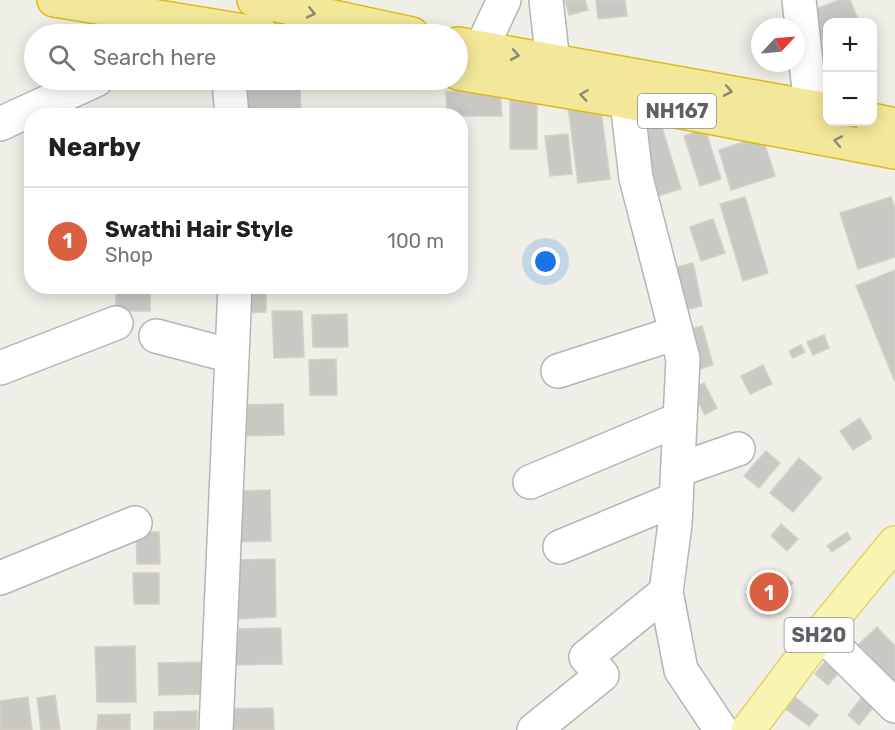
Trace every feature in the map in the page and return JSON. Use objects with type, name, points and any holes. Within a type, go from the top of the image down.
[{"type":"highway","points":[[54,0],[160,8],[205,24]]},
{"type":"highway","points":[[254,0],[366,24]]},
{"type":"highway","name":"NH167","points":[[469,46],[819,109]]},
{"type":"highway","name":"NH167","points":[[468,75],[895,152]]},
{"type":"highway","points":[[877,121],[895,125]]},
{"type":"main road","name":"SH20","points":[[748,730],[821,633],[895,543]]},
{"type":"street","points":[[469,46],[504,0]]},
{"type":"street","points":[[546,0],[553,62]]},
{"type":"street","points":[[799,0],[819,109]]},
{"type":"street","points":[[35,108],[74,90]]},
{"type":"street","points":[[230,90],[231,108]]},
{"type":"street","points":[[627,102],[636,178],[683,359],[677,484],[666,592],[681,670],[722,730]]},
{"type":"street","points":[[0,124],[24,113]]},
{"type":"street","points":[[216,730],[235,294]]},
{"type":"street","points":[[0,368],[116,323]]},
{"type":"street","points":[[558,371],[676,333]]},
{"type":"street","points":[[156,336],[232,357]]},
{"type":"street","points":[[530,482],[680,419]]},
{"type":"street","points":[[560,546],[738,449]]},
{"type":"street","points":[[0,578],[135,523]]},
{"type":"street","points":[[534,730],[602,675],[586,657],[666,592]]},
{"type":"street","points":[[821,633],[895,706]]},
{"type":"building","points":[[565,0],[585,0],[588,10],[569,15]]},
{"type":"building","points":[[596,0],[625,0],[627,16],[598,19]]},
{"type":"building","points":[[839,0],[850,0],[857,18],[823,18],[823,40],[811,11]]},
{"type":"building","points":[[236,90],[300,90],[301,108],[237,108]]},
{"type":"building","points":[[500,90],[502,116],[468,116],[468,108],[447,108],[446,92]]},
{"type":"building","points":[[537,92],[537,149],[510,149],[510,93]]},
{"type":"building","points":[[600,103],[610,179],[578,183],[568,107]]},
{"type":"building","points":[[659,118],[681,189],[657,196],[635,125]]},
{"type":"building","points":[[705,129],[721,179],[700,186],[684,136]]},
{"type":"building","points":[[568,134],[572,174],[550,176],[545,136]]},
{"type":"building","points":[[762,136],[775,176],[731,190],[719,150]]},
{"type":"building","points":[[745,197],[768,273],[743,281],[720,204]]},
{"type":"building","points":[[891,197],[895,208],[895,257],[858,269],[840,213]]},
{"type":"building","points":[[713,219],[725,253],[701,261],[690,227]]},
{"type":"building","points":[[693,263],[702,306],[682,310],[672,268]]},
{"type":"building","points":[[895,270],[895,382],[856,286]]},
{"type":"building","points":[[116,294],[150,294],[150,311],[116,311]]},
{"type":"building","points":[[250,294],[266,294],[266,312],[250,313]]},
{"type":"building","points":[[272,311],[302,311],[304,357],[274,358]]},
{"type":"building","points":[[347,314],[348,347],[313,347],[312,315]]},
{"type":"building","points":[[702,326],[713,365],[692,371],[681,332]]},
{"type":"building","points":[[824,335],[829,348],[813,355],[807,342]]},
{"type":"building","points":[[801,345],[805,352],[793,358],[789,351]]},
{"type":"building","points":[[336,359],[337,395],[310,395],[309,360]]},
{"type":"building","points":[[763,365],[772,384],[750,394],[741,376]]},
{"type":"building","points":[[704,383],[717,408],[705,415],[692,390]]},
{"type":"building","points":[[283,404],[284,435],[239,436],[238,405]]},
{"type":"building","points":[[860,418],[872,438],[853,450],[840,431]]},
{"type":"building","points":[[766,451],[780,463],[759,488],[744,476]]},
{"type":"building","points":[[799,458],[822,478],[793,512],[770,493]]},
{"type":"building","points":[[270,490],[271,541],[236,542],[235,491]]},
{"type":"building","points":[[781,524],[798,539],[787,551],[771,536]]},
{"type":"building","points":[[136,532],[159,532],[160,564],[137,564]]},
{"type":"building","points":[[847,532],[851,539],[832,552],[827,546]]},
{"type":"building","points":[[275,559],[276,617],[235,619],[233,560]]},
{"type":"building","points":[[775,571],[793,583],[774,610],[756,597]]},
{"type":"building","points":[[133,573],[159,573],[159,604],[134,604]]},
{"type":"building","points":[[877,627],[895,646],[895,684],[858,645]]},
{"type":"building","points":[[281,628],[282,664],[231,665],[230,629]]},
{"type":"building","points":[[135,646],[136,702],[97,702],[95,647]]},
{"type":"building","points":[[833,652],[846,664],[828,685],[815,674]]},
{"type":"building","points":[[209,662],[210,694],[159,695],[158,663]]},
{"type":"building","points":[[867,691],[879,700],[859,725],[848,715]]},
{"type":"building","points":[[791,694],[818,715],[809,726],[782,706]]},
{"type":"building","points":[[55,695],[60,730],[41,730],[37,698]]},
{"type":"building","points":[[28,697],[32,730],[0,730],[0,701]]},
{"type":"building","points":[[273,708],[274,730],[224,730],[224,709]]},
{"type":"building","points":[[197,711],[197,730],[154,730],[154,712]]},
{"type":"building","points":[[130,714],[130,730],[97,730],[98,715]]},
{"type":"place","name":"Swathi Hair Style","points":[[769,592]]}]
